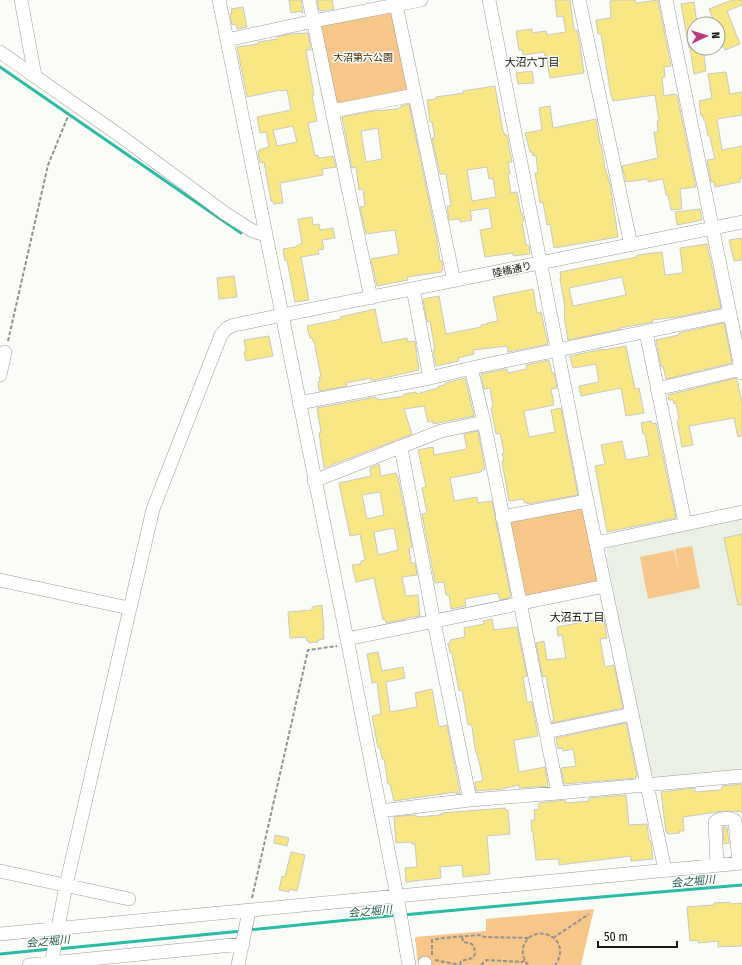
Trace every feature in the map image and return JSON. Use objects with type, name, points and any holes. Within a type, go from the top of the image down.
[{"type":"street","points":[[20,0],[36,76]]},
{"type":"street","points":[[219,0],[347,642],[402,922],[409,965]]},
{"type":"street","points":[[309,0],[371,298]]},
{"type":"street","points":[[227,40],[396,3],[421,0]]},
{"type":"street","points":[[489,0],[558,350],[586,501],[665,870]]},
{"type":"street","points":[[579,0],[630,245]]},
{"type":"street","points":[[657,389],[742,371],[666,0]]},
{"type":"street","points":[[396,3],[454,281]]},
{"type":"street","points":[[0,52],[74,102],[226,214],[253,231],[266,235]]},
{"type":"street","points":[[332,111],[415,94]]},
{"type":"street","name":"陸橋通り","points":[[51,964],[66,885],[153,509],[221,335],[227,328],[282,314],[371,298],[742,222]]},
{"type":"street","points":[[413,289],[430,378]]},
{"type":"street","points":[[299,403],[430,378],[471,368],[730,314]]},
{"type":"street","points":[[646,332],[686,523]]},
{"type":"street","points":[[0,375],[5,352]]},
{"type":"street","points":[[471,368],[484,422],[558,793]]},
{"type":"street","points":[[314,481],[441,431],[484,422]]},
{"type":"street","points":[[401,448],[470,800]]},
{"type":"street","points":[[502,517],[586,501]]},
{"type":"street","points":[[596,543],[742,512]]},
{"type":"street","points":[[0,580],[129,608]]},
{"type":"street","points":[[347,642],[605,586]]},
{"type":"street","points":[[546,732],[632,714]]},
{"type":"street","points":[[380,811],[470,800],[742,776]]},
{"type":"street","points":[[0,934],[249,911],[398,902],[665,870],[712,862],[740,863],[735,821],[731,819],[717,820],[715,822],[712,862]]},
{"type":"street","points":[[0,871],[128,899]]},
{"type":"street","points":[[238,965],[249,911]]},
{"type":"street","points":[[29,965],[243,944]]},
{"type":"path","points":[[5,352],[48,165],[74,102]]},
{"type":"path","points":[[249,911],[308,650],[347,642]]},
{"type":"path","points":[[554,938],[589,914]]},
{"type":"path","points":[[528,965],[523,956],[525,943],[529,938],[541,933],[548,934],[558,942],[560,954],[556,965]]},
{"type":"path","points":[[462,936],[463,942],[470,943],[474,946],[475,954],[473,958],[461,961],[460,965],[432,959],[432,940],[462,936],[479,935],[485,937],[529,938]]},
{"type":"path","points":[[481,965],[486,960],[522,962],[525,960]]},
{"type":"shaded area","points":[[742,516],[742,770],[655,778],[651,774],[607,560],[607,548]]},
{"type":"green space","name":"大沼第六公園","points":[[391,10],[407,90],[336,106],[319,24]]},
{"type":"green space","points":[[584,505],[599,582],[526,596],[510,521]]},
{"type":"green space","points":[[692,546],[700,588],[648,599],[640,557],[674,550],[679,573],[675,549]]},
{"type":"green space","points":[[594,909],[581,965],[418,965],[415,937],[486,931],[486,919]]},
{"type":"building","points":[[289,0],[301,0],[303,13],[301,11],[291,13]]},
{"type":"building","points":[[317,0],[332,0],[334,9],[319,10]]},
{"type":"building","points":[[555,0],[570,0],[574,30],[577,30],[584,73],[550,78],[546,55],[545,56],[544,52],[523,55],[522,50],[519,50],[516,31],[532,29],[532,33],[546,31],[547,35],[566,32],[563,16],[557,17]]},
{"type":"building","points":[[635,0],[636,3],[658,0],[671,66],[664,67],[665,77],[662,78],[664,96],[677,95],[696,187],[680,189],[682,209],[671,210],[663,179],[648,182],[648,179],[626,182],[622,166],[658,158],[654,132],[658,132],[657,121],[659,121],[655,95],[613,101],[611,96],[601,34],[598,34],[596,20],[611,18],[610,1]]},
{"type":"building","points":[[732,0],[742,0],[742,5],[727,11],[740,44],[726,50],[726,16],[712,16],[709,9]]},
{"type":"building","points":[[694,2],[696,16],[686,16],[686,32],[681,4]]},
{"type":"building","points":[[243,7],[247,27],[237,29],[236,24],[232,25],[230,14],[232,14],[231,9]]},
{"type":"building","points":[[308,33],[311,50],[306,50],[317,121],[308,123],[315,156],[318,155],[319,158],[333,156],[336,167],[322,169],[323,175],[280,183],[283,203],[274,204],[273,201],[271,201],[264,162],[260,163],[258,152],[260,151],[259,150],[269,147],[266,132],[260,133],[257,117],[291,110],[287,90],[280,90],[247,97],[237,47],[258,44],[258,42],[277,39],[277,37],[290,34]],"holes":[[[293,126],[297,142],[277,146],[273,130]]]},
{"type":"building","points":[[691,56],[704,56],[706,71],[694,74]]},
{"type":"building","points":[[532,71],[534,83],[518,84],[516,73]]},
{"type":"building","points":[[726,72],[730,94],[742,92],[742,115],[717,119],[722,150],[742,146],[742,178],[740,178],[740,182],[715,187],[714,182],[711,182],[707,160],[715,159],[710,136],[708,136],[703,116],[701,116],[699,101],[712,98],[708,74]]},
{"type":"building","points":[[495,86],[503,131],[505,135],[507,135],[512,162],[508,162],[511,193],[517,192],[524,221],[522,222],[526,245],[529,245],[530,254],[513,256],[513,253],[485,257],[480,230],[492,228],[489,208],[470,211],[472,220],[460,222],[460,219],[449,220],[447,206],[451,206],[446,174],[440,174],[432,138],[435,138],[432,122],[430,122],[427,100],[436,99],[436,97],[464,93],[463,91]],"holes":[[[487,167],[489,179],[493,178],[496,197],[472,201],[467,170]]]},
{"type":"building","points":[[409,104],[443,270],[441,270],[442,272],[407,277],[408,280],[377,286],[371,259],[399,254],[395,230],[366,234],[360,207],[365,206],[363,189],[359,190],[356,167],[352,168],[342,117],[373,111],[397,109],[401,106]],"holes":[[[378,128],[382,159],[366,162],[361,131]]]},
{"type":"building","points":[[550,106],[553,128],[596,119],[605,168],[610,184],[618,237],[554,248],[550,224],[547,225],[543,202],[540,203],[535,173],[538,173],[536,155],[533,156],[532,152],[530,152],[525,133],[542,130],[539,108]]},
{"type":"building","points":[[700,209],[702,220],[677,225],[675,212]]},
{"type":"building","points":[[312,217],[313,225],[319,224],[320,230],[333,228],[335,238],[322,240],[324,249],[318,250],[319,254],[301,257],[309,300],[295,302],[287,260],[285,261],[283,249],[295,247],[302,243],[298,219]]},
{"type":"building","points":[[742,238],[742,260],[734,261],[729,240]]},
{"type":"building","points":[[707,244],[721,308],[677,317],[652,320],[653,322],[568,340],[560,272],[637,257],[637,255],[662,252],[665,275],[683,273],[680,248]],"holes":[[[622,277],[626,295],[573,306],[569,288]]]},
{"type":"building","points":[[234,276],[237,297],[219,299],[217,278]]},
{"type":"building","points":[[533,289],[537,313],[541,312],[548,344],[508,352],[507,346],[473,350],[474,354],[458,358],[459,361],[436,366],[430,321],[427,322],[423,299],[439,296],[446,334],[481,327],[481,325],[498,321],[493,297]]},
{"type":"building","points":[[375,309],[382,343],[407,338],[408,342],[415,341],[419,370],[371,381],[371,378],[346,383],[347,386],[319,391],[318,382],[320,382],[319,377],[321,377],[314,341],[310,338],[307,326],[341,319],[340,317]]},
{"type":"building","points":[[724,323],[732,363],[666,379],[663,366],[661,367],[656,340],[679,335],[679,333]]},
{"type":"building","points":[[269,336],[273,356],[246,361],[244,340]]},
{"type":"building","points":[[626,346],[635,389],[639,388],[644,413],[626,416],[621,388],[581,396],[579,386],[599,382],[596,364],[573,368],[570,356]]},
{"type":"building","points":[[549,360],[552,373],[554,373],[557,388],[551,389],[554,405],[524,411],[529,437],[555,432],[551,410],[561,408],[578,495],[527,504],[527,502],[524,503],[524,499],[509,501],[502,461],[504,461],[502,454],[504,453],[500,433],[496,434],[491,408],[493,407],[490,388],[484,389],[481,374],[507,369],[508,373],[527,369],[526,365]]},
{"type":"building","points":[[465,378],[474,416],[433,424],[433,421],[428,422],[424,406],[404,409],[412,434],[324,468],[317,408],[376,397],[376,399],[379,400],[404,396],[404,394],[416,392],[417,394],[438,388],[439,386],[445,385],[445,383]]},
{"type":"building","points":[[736,378],[742,403],[742,436],[738,437],[734,418],[689,426],[693,445],[682,447],[677,420],[679,419],[676,403],[674,404],[673,400],[669,400],[668,395]]},
{"type":"building","points":[[651,421],[652,424],[656,423],[676,518],[607,532],[595,466],[605,464],[601,445],[622,441],[626,460],[649,456],[645,433],[643,434],[641,423]]},
{"type":"building","points":[[478,431],[485,469],[481,470],[481,472],[450,478],[454,501],[477,497],[478,503],[492,501],[511,597],[500,600],[498,593],[465,599],[466,606],[451,609],[449,595],[446,595],[444,582],[435,583],[422,514],[427,513],[422,488],[426,487],[418,450],[433,447],[434,455],[467,449],[464,434]]},
{"type":"building","points":[[379,464],[381,476],[396,473],[398,477],[412,547],[409,548],[411,563],[415,563],[417,575],[402,577],[406,596],[418,595],[420,616],[386,623],[385,619],[383,620],[374,578],[356,582],[352,565],[361,564],[361,561],[365,560],[360,534],[350,536],[339,483],[371,476],[370,468]],"holes":[[[380,492],[384,515],[367,519],[362,495]],[[394,528],[398,550],[378,555],[374,532]]]},
{"type":"building","points":[[742,534],[742,605],[738,605],[724,538]]},
{"type":"building","points":[[322,605],[324,639],[318,640],[318,642],[309,643],[306,637],[290,638],[288,612],[312,610],[312,607]]},
{"type":"building","points":[[604,618],[607,638],[600,639],[605,667],[614,665],[623,708],[552,723],[552,721],[554,721],[546,676],[543,677],[542,674],[536,643],[544,641],[547,660],[566,658],[562,635],[558,636],[557,627]]},
{"type":"building","points":[[492,619],[494,630],[517,627],[527,676],[523,677],[527,702],[532,702],[538,736],[514,741],[519,772],[545,767],[548,786],[519,788],[519,785],[502,789],[476,791],[475,782],[483,781],[475,749],[472,727],[470,724],[468,725],[462,690],[459,691],[452,653],[450,653],[448,643],[451,643],[450,640],[465,637],[464,628],[484,624],[483,621]]},
{"type":"building","points":[[378,652],[382,671],[403,667],[405,678],[386,682],[390,712],[417,707],[415,693],[432,689],[439,727],[447,725],[460,793],[456,794],[456,792],[394,801],[390,784],[388,784],[384,759],[382,759],[380,748],[378,748],[372,716],[381,714],[377,682],[372,683],[367,654]]},
{"type":"building","points":[[626,723],[637,776],[636,778],[564,784],[561,768],[576,766],[573,749],[563,751],[563,748],[558,749],[556,738]]},
{"type":"building","points":[[742,784],[742,812],[724,811],[683,817],[684,831],[679,831],[680,833],[668,834],[668,832],[666,832],[661,792],[695,788],[695,792],[720,790],[722,789],[722,786]]},
{"type":"building","points":[[626,795],[629,825],[647,824],[653,859],[631,861],[631,856],[559,865],[559,859],[536,860],[531,820],[535,820],[534,810],[539,809],[539,803],[565,800],[566,803],[589,801],[589,798]]},
{"type":"building","points":[[505,808],[505,810],[508,810],[510,834],[487,836],[490,874],[463,877],[462,865],[440,867],[441,878],[406,882],[405,868],[417,867],[415,844],[412,844],[411,842],[396,843],[394,817],[441,815],[441,813]]},
{"type":"building","points":[[723,827],[727,827],[729,843],[724,844]]},
{"type":"building","points":[[275,835],[289,838],[287,846],[274,843]]},
{"type":"building","points":[[291,852],[305,855],[297,891],[289,889],[289,892],[279,890],[282,876],[285,877]]},
{"type":"building","points":[[730,902],[730,904],[742,903],[742,946],[718,947],[718,941],[698,943],[698,940],[690,941],[687,907]]},
{"type":"waterway","points":[[0,67],[241,233]]},
{"type":"waterway","name":"会之堀川","points":[[403,915],[742,885]]},
{"type":"waterway","name":"会之堀川","points":[[248,930],[398,915]]},
{"type":"waterway","name":"会之堀川","points":[[57,949],[242,931]]},
{"type":"waterway","name":"会之堀川","points":[[0,954],[51,949]]},
{"type":"district","name":"大沼六丁目","points":[[532,62]]},
{"type":"district","name":"大沼五丁目","points":[[577,617]]}]
